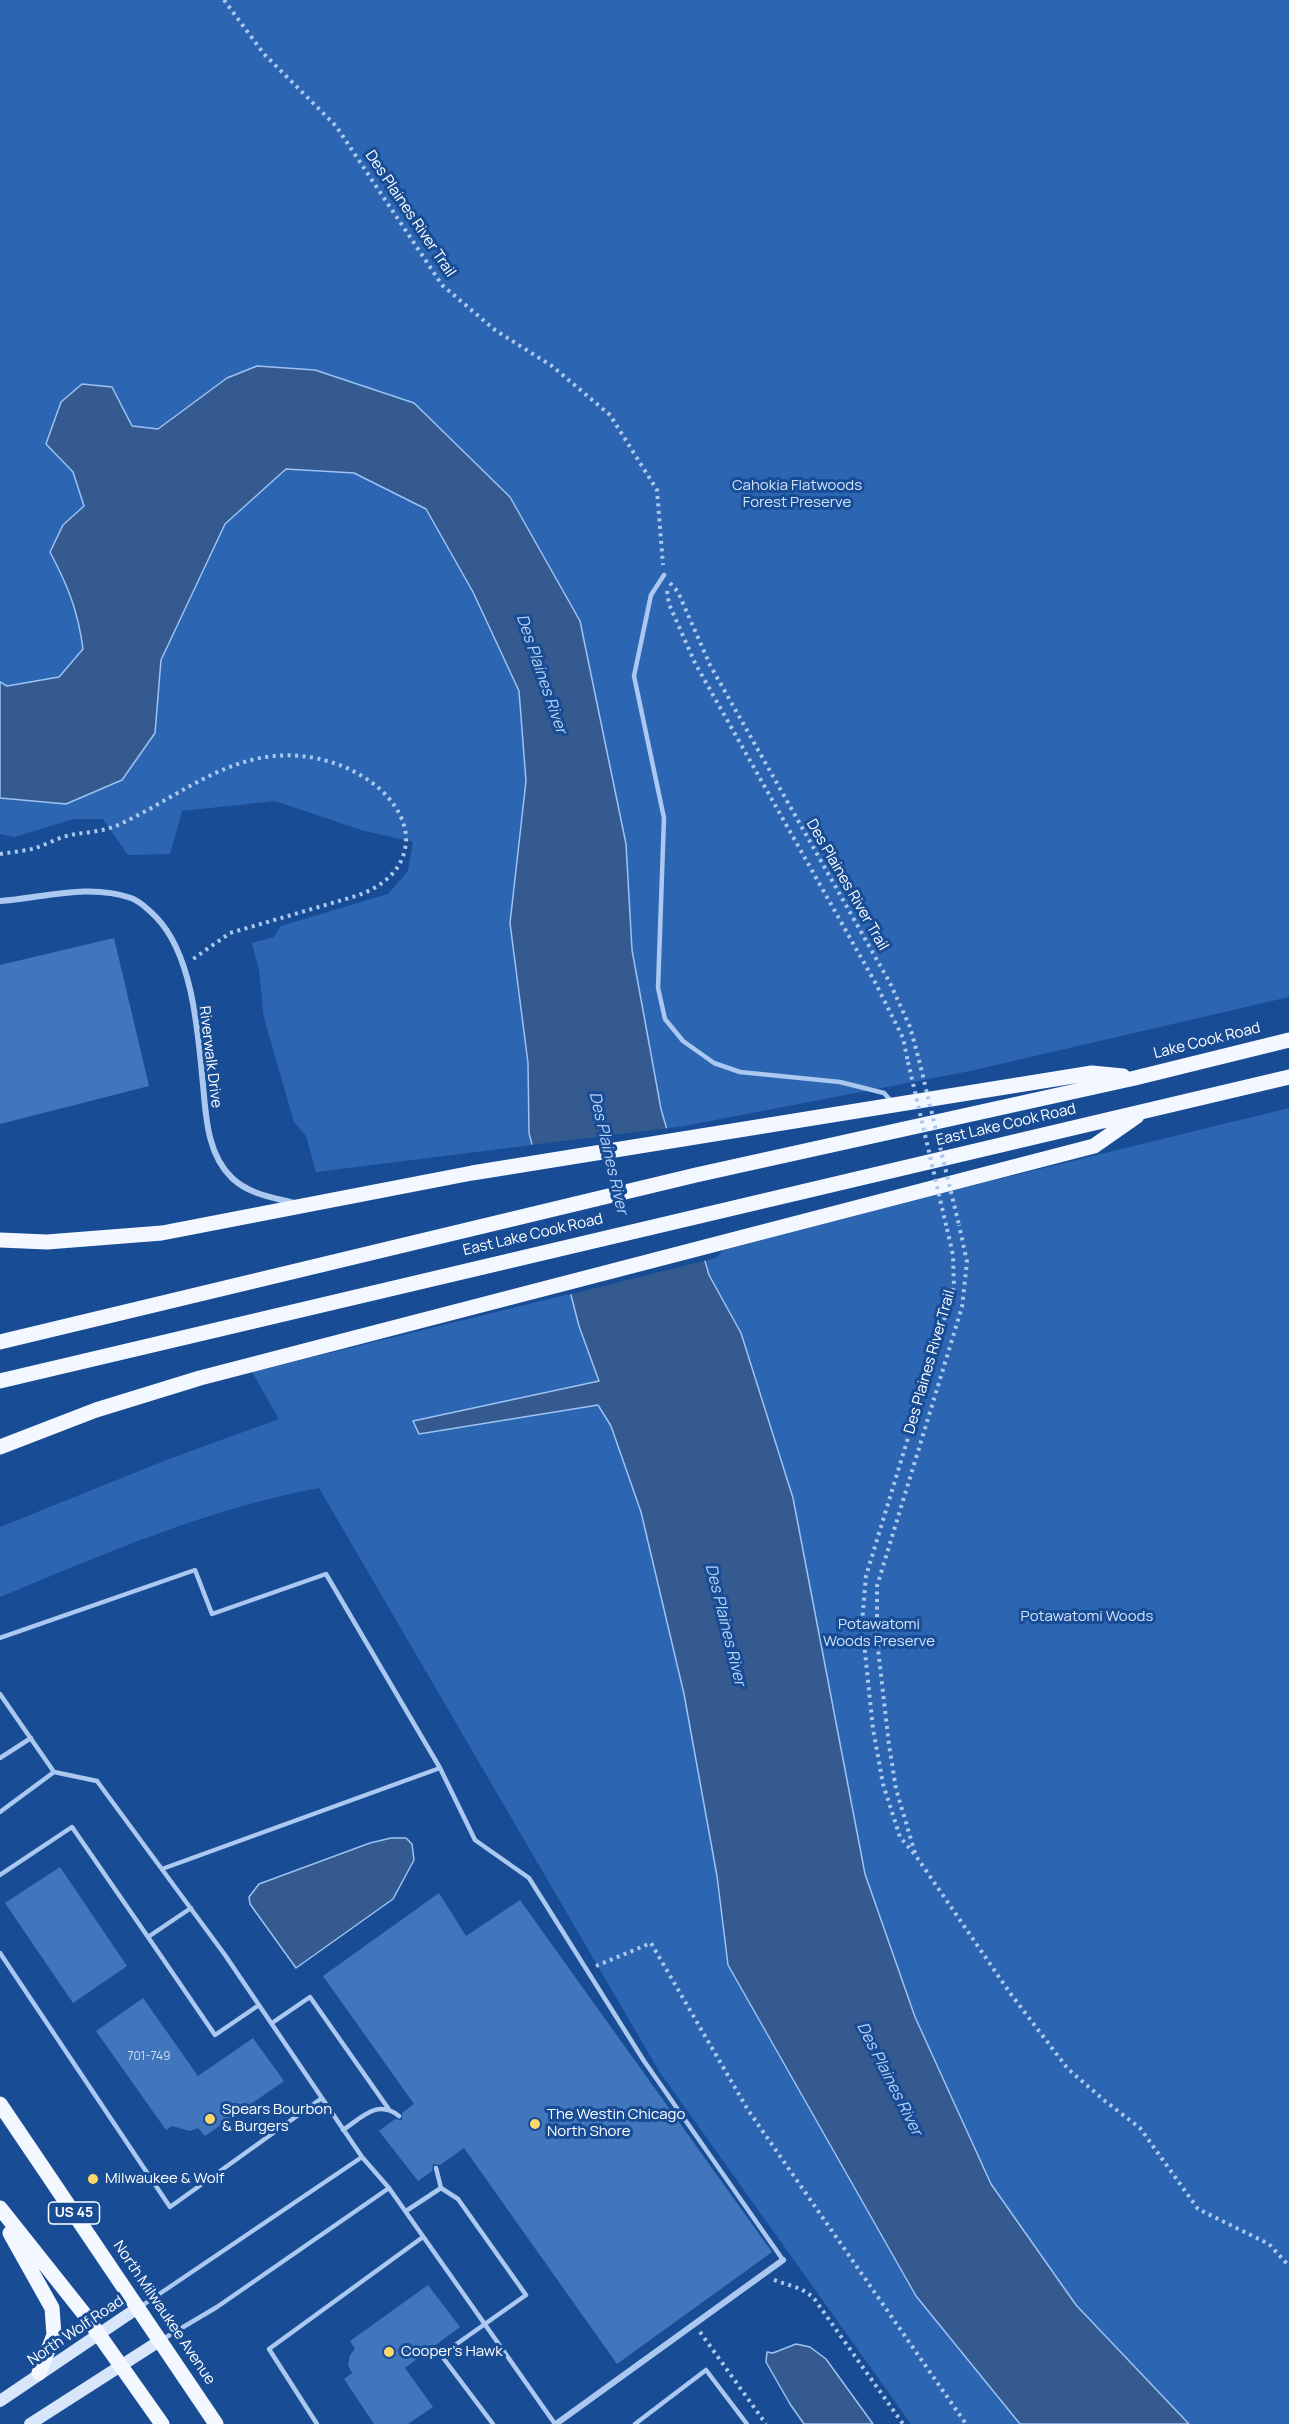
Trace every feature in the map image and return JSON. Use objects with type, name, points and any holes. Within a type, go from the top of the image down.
[{"type":"main road","name":"Lake Cook Road","points":[[1135,1078],[1289,1040]]},
{"type":"main road","points":[[0,1240],[47,1242],[162,1233],[472,1173],[895,1106],[1092,1072],[1135,1078]]},
{"type":"main road","points":[[0,1447],[96,1410],[200,1378],[1094,1146],[1145,1111],[1289,1077]]},
{"type":"main road","name":"East Lake Cook Road","points":[[0,1342],[696,1175],[1135,1078]]},
{"type":"main road","name":"East Lake Cook Road","points":[[0,1381],[1145,1111]]},
{"type":"main road","name":"North Milwaukee Avenue","points":[[0,2104],[216,2424]]},
{"type":"main road","points":[[0,2208],[99,2334],[162,2424]]},
{"type":"main road","points":[[0,2215],[52,2308],[54,2335],[39,2373]]},
{"type":"main road","name":"North Wolf Road","points":[[0,2402],[39,2373],[139,2307]]},
{"type":"main road","points":[[30,2424],[161,2340]]},
{"type":"street","name":"Riverwalk Drive","points":[[0,901],[92,890],[132,898],[149,910],[167,928],[183,967],[198,1032],[207,1123],[216,1158],[230,1177],[249,1192],[304,1206]]},
{"type":"street","points":[[555,2424],[783,2260]]},
{"type":"lane","points":[[664,575],[651,596],[634,676],[664,818],[658,988],[665,1019],[683,1041],[714,1063],[740,1072],[840,1082],[871,1088],[884,1093],[895,1106]]},
{"type":"lane","points":[[0,1638],[195,1570],[212,1614],[326,1574],[440,1768],[475,1840],[529,1878],[644,2061],[783,2260]]},
{"type":"lane","points":[[0,1694],[54,1772],[97,1781],[191,1908],[260,2005],[362,2157],[406,2211],[555,2424]]},
{"type":"lane","points":[[0,1758],[31,1738]]},
{"type":"lane","points":[[162,1869],[440,1768]]},
{"type":"lane","points":[[0,1812],[54,1772]]},
{"type":"lane","points":[[0,1875],[72,1827],[215,2035],[260,2005]]},
{"type":"lane","points":[[148,1937],[191,1908]]},
{"type":"lane","points":[[0,1953],[170,2207],[322,2098]]},
{"type":"lane","points":[[272,2023],[310,1997],[388,2108],[399,2116]]},
{"type":"lane","points":[[344,2130],[376,2108],[388,2108]]},
{"type":"lane","points":[[139,2307],[362,2157]]},
{"type":"lane","points":[[436,2168],[441,2188],[458,2199],[526,2295],[441,2355],[493,2424]]},
{"type":"lane","points":[[161,2340],[217,2307],[389,2188]]},
{"type":"lane","points":[[406,2211],[441,2188]]},
{"type":"lane","points":[[317,2424],[268,2349],[423,2237]]},
{"type":"lane","points":[[635,2424],[706,2370],[747,2424]]},
{"type":"path","name":"Des Plaines River Trail","points":[[224,0],[264,54],[336,126],[442,285],[495,330],[552,366],[610,415],[657,490],[664,575],[669,604],[695,663],[876,984],[903,1038],[953,1255],[954,1287],[866,1576],[862,1623],[873,1729],[883,1784],[900,1837],[916,1856],[1010,1993],[1068,2068],[1140,2128],[1198,2209],[1269,2244],[1289,2266]]},
{"type":"path","name":"Des Plaines River Trail","points":[[664,575],[678,592],[710,665],[890,983],[910,1027],[967,1262],[962,1307],[877,1586],[877,1640],[889,1745],[896,1789],[916,1856]]},
{"type":"path","points":[[0,854],[36,848],[52,840],[115,826],[225,767],[268,756],[297,754],[333,762],[368,779],[385,794],[399,812],[406,837],[401,863],[389,877],[372,890],[356,896],[230,933],[183,967]]},
{"type":"path","points":[[587,1970],[651,1943],[748,2110],[966,2424]]},
{"type":"path","points":[[762,2276],[801,2289],[813,2297],[903,2424]]},
{"type":"path","points":[[695,2324],[766,2424]]},
{"type":"green space","name":"Cahokia Flatwoods Forest Preserve","points":[[0,0],[1289,0],[1289,997],[970,1071],[684,1126],[316,1172],[306,1136],[294,1122],[264,1018],[259,970],[252,943],[274,937],[281,926],[388,894],[408,871],[413,842],[361,830],[275,801],[182,811],[170,854],[128,855],[103,819],[73,819],[15,837],[0,834]]},
{"type":"green space","name":"Potawatomi Woods Preserve","points":[[1289,1108],[1289,2424],[911,2424],[659,2071],[319,1488],[237,1507],[197,1520],[0,1597],[0,1527],[169,1459],[279,1419],[252,1372],[716,1258],[724,1250],[966,1187]]},
{"type":"water","name":"Des Plaines River","points":[[257,366],[315,370],[414,403],[510,497],[580,621],[626,844],[632,950],[661,1109],[709,1275],[741,1333],[793,1498],[865,1874],[915,2017],[991,2184],[1076,2305],[1189,2424],[1020,2424],[916,2296],[728,1965],[717,1876],[684,1694],[641,1512],[611,1426],[598,1405],[419,1434],[413,1421],[599,1381],[579,1326],[529,1133],[528,1063],[510,923],[526,781],[519,691],[473,592],[426,509],[354,473],[286,469],[225,524],[161,660],[155,733],[122,780],[66,804],[0,798],[0,682],[7,686],[59,677],[83,649],[71,599],[50,552],[63,525],[84,506],[73,472],[46,444],[61,402],[82,384],[112,387],[132,426],[158,429],[227,378]]},
{"type":"water","points":[[391,1838],[406,1838],[412,1844],[414,1860],[393,1899],[296,1968],[250,1904],[249,1897],[259,1884],[370,1843]]},
{"type":"water","points":[[796,2344],[810,2347],[826,2359],[873,2424],[804,2424],[766,2362],[767,2352],[773,2353]]},
{"type":"pier","points":[[669,1128],[708,1260],[568,1295],[529,1145]]},
{"type":"building","points":[[114,938],[149,1086],[0,1124],[0,965]]},
{"type":"building","points":[[60,1867],[127,1966],[73,2003],[5,1903]]},
{"type":"building","name":"The Westin Chicago North Shore","points":[[439,1893],[466,1936],[520,1900],[772,2252],[617,2364],[464,2148],[440,2165],[433,2164],[432,2171],[418,2181],[379,2131],[395,2119],[402,2120],[402,2113],[414,2104],[323,1976]]},
{"type":"building","points":[[143,1998],[198,2076],[253,2038],[284,2081],[205,2136],[198,2128],[190,2131],[172,2126],[166,2130],[96,2031]]},
{"type":"building","name":"Cooper's Hawk","points":[[428,2285],[460,2327],[405,2368],[433,2407],[408,2424],[374,2424],[344,2379],[352,2373],[348,2365],[350,2355],[355,2349],[350,2341]]},
{"type":"place","name":"Spears Bourbon & Burgers","points":[[210,2119]]},
{"type":"place","name":"The Westin Chicago North Shore","points":[[535,2124]]},
{"type":"place","name":"Milwaukee & Wolf","points":[[93,2179]]},
{"type":"place","name":"Cooper's Hawk","points":[[389,2352]]},
{"type":"park label","name":"Potawatomi Woods","points":[[1087,1617]]}]
